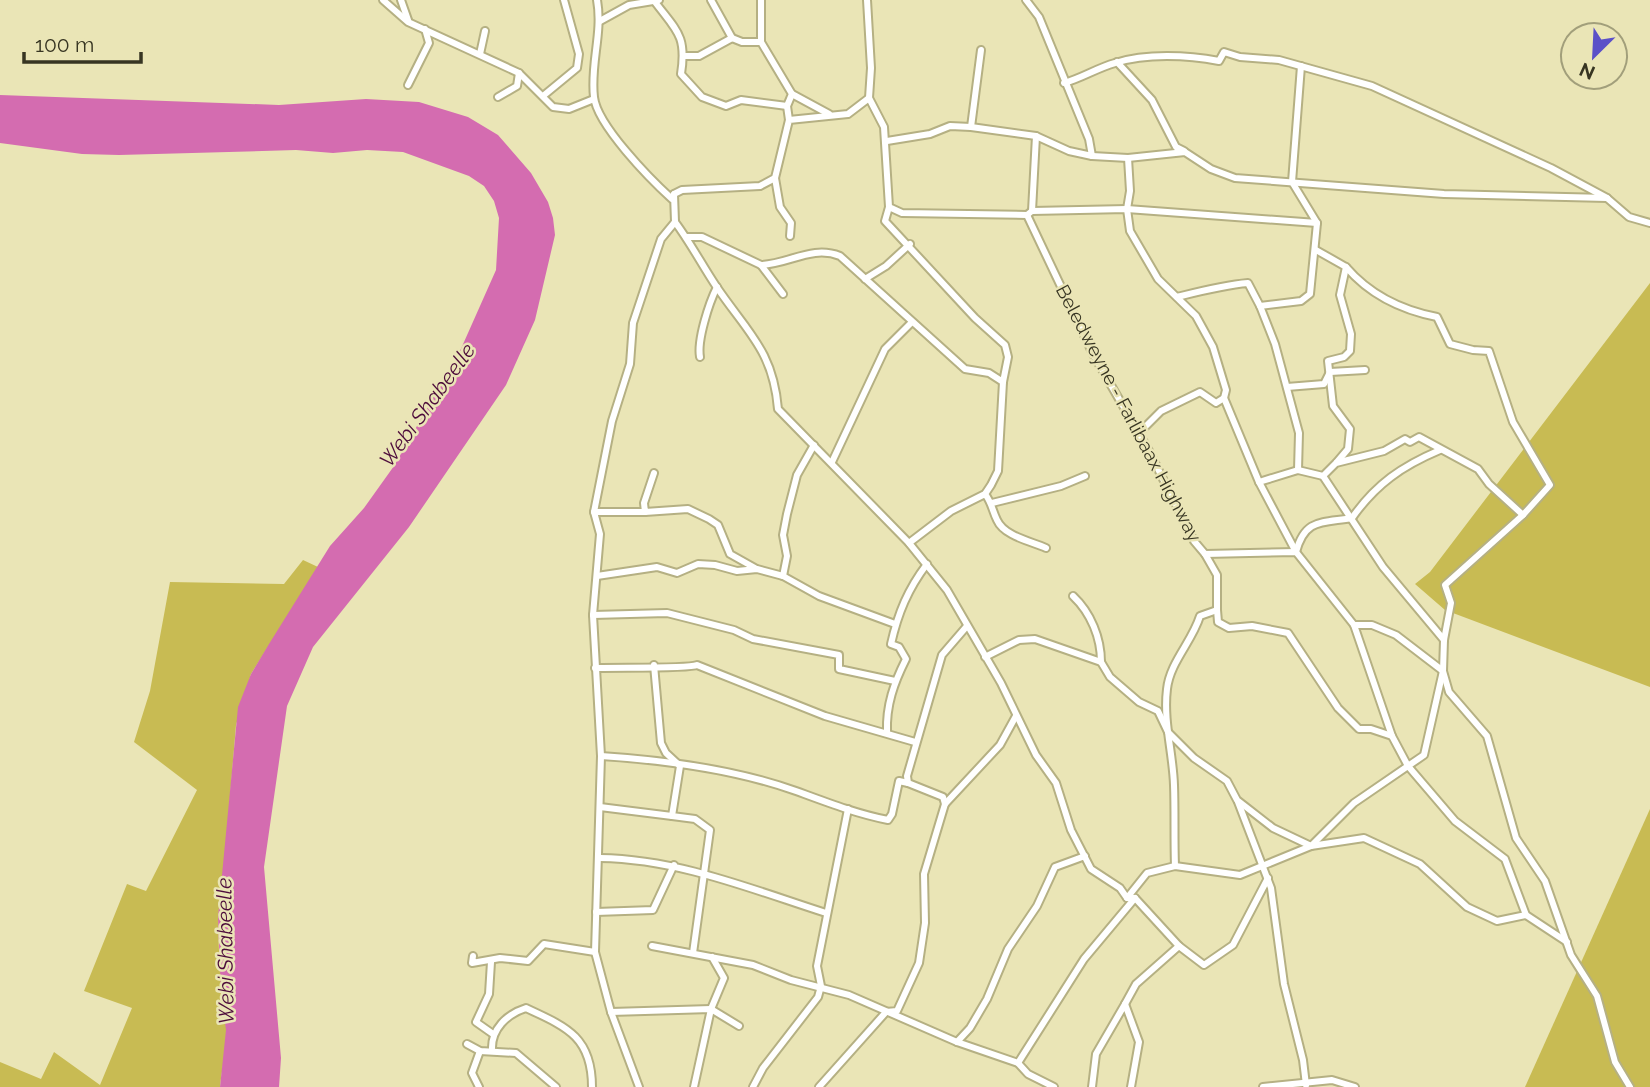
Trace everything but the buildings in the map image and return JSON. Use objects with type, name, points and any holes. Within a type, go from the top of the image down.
[{"type":"street","points":[[383,0],[408,22],[519,73],[553,107],[569,109],[594,99]]},
{"type":"street","points":[[401,0],[408,22]]},
{"type":"street","points":[[543,96],[577,68],[579,54],[564,0]]},
{"type":"street","points":[[597,0],[600,21],[594,99],[618,143],[672,199],[674,194],[682,190],[760,186],[775,178]]},
{"type":"street","points":[[711,0],[732,38],[742,42],[761,42]]},
{"type":"street","points":[[761,0],[761,42],[792,94],[831,115]]},
{"type":"street","points":[[867,0],[871,68],[869,98],[884,127],[887,141],[889,207],[886,220],[975,318],[1005,345],[1008,357],[1003,382],[999,471],[985,494],[951,511],[909,543]]},
{"type":"street","points":[[1026,0],[1040,17],[1064,83],[1089,139],[1092,156]]},
{"type":"street","points":[[600,21],[629,2],[657,1],[681,38],[685,48],[681,74],[694,92],[726,106],[741,100],[787,106]]},
{"type":"street","points":[[408,85],[429,43],[425,29]]},
{"type":"street","points":[[480,54],[485,31]]},
{"type":"street","points":[[684,56],[699,55],[732,38]]},
{"type":"street","points":[[971,127],[981,50]]},
{"type":"street","points":[[1064,83],[1117,62],[1197,57],[1219,61],[1224,52],[1301,66],[1372,86],[1433,112],[1607,198],[1629,217],[1650,223]]},
{"type":"street","points":[[1117,62],[1152,100],[1176,147],[1211,169],[1235,178],[1444,194],[1607,198]]},
{"type":"street","points":[[1260,306],[1301,301],[1310,294],[1317,223],[1292,182],[1301,66]]},
{"type":"street","points":[[498,97],[517,86],[519,73]]},
{"type":"street","points":[[790,236],[791,223],[780,207],[775,178],[789,120],[787,106],[792,94]]},
{"type":"street","points":[[789,120],[848,114],[869,98]]},
{"type":"street","points":[[887,141],[930,134],[950,126],[1037,136],[1069,151],[1092,156],[1128,158],[1185,152]]},
{"type":"street","points":[[1030,213],[1037,136]]},
{"type":"street","points":[[1128,158],[1130,191],[1127,208],[1130,231],[1158,279],[1196,316],[1213,348],[1226,390],[1224,398],[1259,482],[1296,552],[1354,625],[1392,736],[1408,766],[1455,821],[1505,859],[1526,915],[1567,942]]},
{"type":"street","points":[[674,194],[675,222],[766,356],[776,379],[778,409],[909,543],[947,590],[1002,682],[1016,716],[1062,795],[1071,830],[1091,869],[1120,888],[1180,946],[1204,965],[1233,945],[1268,878]]},
{"type":"street","points":[[889,207],[902,213],[1030,213],[1127,208],[1317,223]]},
{"type":"street","name":"Beledweyne - Farlibaax Highway","points":[[1030,213],[1093,354],[1139,433],[1194,541],[1205,554],[1296,552]]},
{"type":"street","points":[[639,1087],[611,1012],[595,953],[600,858],[601,756],[593,615],[600,534],[594,512],[612,422],[630,364],[633,323],[661,239],[675,222]]},
{"type":"street","points":[[686,237],[702,237],[761,265],[783,294]]},
{"type":"street","points":[[865,279],[886,266],[910,244]]},
{"type":"street","points":[[761,265],[781,264],[803,254],[825,250],[839,256],[965,369],[989,373],[1003,382]]},
{"type":"street","points":[[1311,846],[1354,803],[1424,755],[1443,671],[1444,640],[1451,603],[1445,585],[1523,515],[1550,485],[1513,422],[1489,351],[1450,344],[1437,317],[1406,311],[1381,298],[1346,268],[1316,250]]},
{"type":"street","points":[[1323,476],[1348,449],[1350,429],[1333,406],[1328,361],[1344,357],[1350,351],[1351,334],[1340,295],[1346,268]]},
{"type":"street","points":[[1177,297],[1216,290],[1224,285],[1248,283],[1275,344],[1287,387],[1299,433],[1298,470]]},
{"type":"street","points":[[700,357],[698,348],[709,303],[717,287]]},
{"type":"street","points":[[832,462],[885,349],[912,322]]},
{"type":"street","points":[[1330,372],[1365,370]]},
{"type":"street","points":[[1287,387],[1324,384],[1330,372]]},
{"type":"street","points":[[1139,433],[1161,411],[1200,392],[1216,403],[1224,398]]},
{"type":"street","points":[[1336,463],[1384,450],[1405,439],[1410,442],[1419,437],[1478,469],[1489,484],[1523,515]]},
{"type":"street","points":[[783,576],[788,556],[783,536],[788,507],[797,475],[814,445]]},
{"type":"street","points":[[1296,552],[1301,533],[1309,526],[1352,518],[1366,499],[1405,465],[1440,450]]},
{"type":"street","points":[[1259,482],[1298,470],[1323,476],[1383,567],[1444,640]]},
{"type":"street","points":[[645,512],[644,503],[654,474]]},
{"type":"street","points":[[992,503],[1060,486],[1085,476]]},
{"type":"street","points":[[985,494],[992,503],[997,522],[1005,530],[1046,548]]},
{"type":"street","points":[[594,512],[688,509],[718,525],[730,554],[757,569],[783,576],[819,596],[895,624]]},
{"type":"street","points":[[1205,554],[1217,575],[1218,622],[1229,628],[1252,626],[1288,633],[1338,708],[1359,729],[1371,729],[1392,736]]},
{"type":"street","points":[[597,576],[657,567],[677,573],[698,564],[737,571],[757,569]]},
{"type":"street","points":[[887,732],[886,712],[905,659],[899,647],[891,644],[895,624],[907,590],[927,564]]},
{"type":"street","points":[[1073,596],[1082,605],[1094,626],[1101,646],[1101,662],[1110,677],[1139,702],[1158,711],[1168,732],[1194,758],[1227,781],[1237,800],[1268,878],[1283,984],[1303,1060],[1306,1085]]},
{"type":"street","points":[[1175,866],[1174,784],[1168,732],[1167,687],[1177,660],[1195,632],[1200,616],[1217,610]]},
{"type":"street","points":[[593,615],[667,613],[699,620],[753,639],[839,655],[839,669],[895,681]]},
{"type":"street","points":[[1354,625],[1372,625],[1396,635],[1443,671],[1449,692],[1488,736],[1517,838],[1545,881],[1567,942],[1597,996],[1615,1062],[1630,1087]]},
{"type":"street","points":[[908,783],[915,742],[924,722],[927,702],[942,655],[967,626]]},
{"type":"street","points":[[985,657],[1019,640],[1035,639],[1101,662]]},
{"type":"street","points":[[595,668],[654,665],[690,668],[697,665],[825,716],[915,742]]},
{"type":"street","points":[[654,665],[661,743],[666,753],[680,766]]},
{"type":"street","points":[[819,1087],[886,1012],[897,1011],[919,963],[925,923],[924,874],[945,804],[1000,745],[1016,716]]},
{"type":"street","points":[[601,756],[652,760],[795,791],[888,820],[892,814],[898,781],[943,797],[945,804]]},
{"type":"street","points":[[672,816],[680,766]]},
{"type":"street","points":[[1237,800],[1273,828],[1311,846]]},
{"type":"street","points":[[600,807],[695,819],[710,830],[706,876],[693,953]]},
{"type":"street","points":[[753,1087],[763,1068],[818,997],[821,986],[817,966],[848,809]]},
{"type":"street","points":[[1018,1063],[1084,959],[1147,873],[1175,866],[1240,875],[1311,846],[1364,838],[1420,864],[1467,907],[1497,921],[1526,915]]},
{"type":"street","points":[[957,1042],[970,1028],[1009,950],[1037,906],[1055,867],[1085,856]]},
{"type":"street","points":[[600,858],[633,859],[674,865],[826,913]]},
{"type":"street","points":[[596,912],[653,910],[674,865]]},
{"type":"street","points":[[473,957],[472,963],[491,962],[500,958],[528,961],[544,944],[595,953]]},
{"type":"street","points":[[652,946],[753,965],[791,980],[821,986],[957,1042],[1018,1063],[1028,1074],[1054,1087]]},
{"type":"street","points":[[1092,1087],[1096,1054],[1136,984],[1180,946]]},
{"type":"street","points":[[694,1087],[712,1009],[724,978],[712,957]]},
{"type":"street","points":[[491,962],[489,994],[476,1022],[493,1034]]},
{"type":"street","points":[[1125,1004],[1139,1042],[1131,1087]]},
{"type":"street","points":[[492,1050],[493,1034],[512,1012],[526,1008],[558,1023],[582,1042],[592,1066],[592,1087]]},
{"type":"street","points":[[611,1012],[712,1009],[739,1026]]},
{"type":"street","points":[[467,1044],[480,1051],[516,1053],[556,1087]]},
{"type":"street","points":[[479,1087],[472,1066],[480,1051]]},
{"type":"street","points":[[1263,1087],[1306,1085],[1332,1080],[1355,1087]]},
{"type":"shaded area","points":[[1650,283],[1650,687],[1445,610],[1415,584],[1430,572]]},
{"type":"shaded area","points":[[303,560],[318,567],[251,674],[236,725],[218,917],[226,1035],[220,1087],[0,1087],[0,1062],[41,1079],[54,1052],[100,1085],[132,1008],[84,991],[127,884],[146,891],[197,790],[134,742],[150,691],[170,582],[284,584]]},
{"type":"shaded area","points":[[1650,809],[1650,1087],[1525,1087]]},
{"type":"water","name":"Webi Shabeelle","points":[[0,95],[279,105],[366,99],[419,102],[468,117],[498,135],[531,173],[548,202],[553,218],[555,235],[535,320],[506,385],[409,527],[313,647],[287,706],[264,867],[281,1058],[279,1087],[220,1087],[226,1030],[221,995],[218,917],[238,707],[251,674],[330,546],[364,508],[394,466],[460,351],[496,270],[499,218],[494,201],[484,186],[469,176],[403,152],[367,150],[333,153],[296,150],[119,155],[82,154],[0,143]]}]
